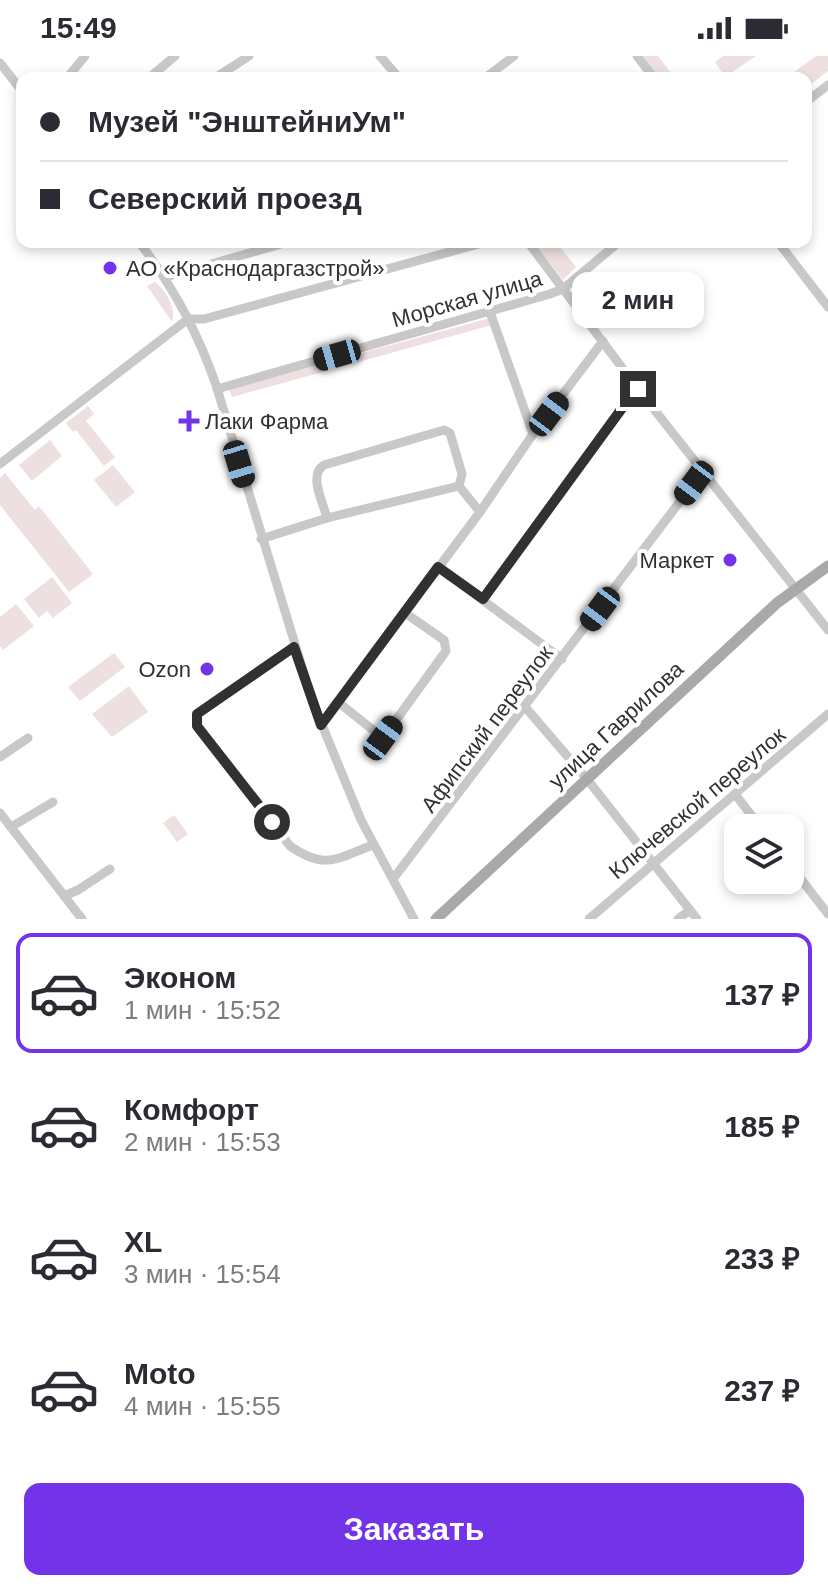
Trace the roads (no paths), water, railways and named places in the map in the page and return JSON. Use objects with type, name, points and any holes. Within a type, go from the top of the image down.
[{"type":"main road","name":"улица Гаврилова","points":[[436,919],[796,590],[828,566]]},
{"type":"street","points":[[72,72],[85,56]]},
{"type":"street","points":[[156,72],[175,56]]},
{"type":"street","points":[[224,72],[249,56]]},
{"type":"street","points":[[380,56],[394,72]]},
{"type":"street","points":[[493,72],[514,56]]},
{"type":"street","points":[[637,56],[649,72]]},
{"type":"street","points":[[0,63],[16,83]]},
{"type":"street","points":[[812,97],[828,85]]},
{"type":"street","points":[[144,248],[166,277],[188,319],[217,389],[294,647],[321,725],[373,845],[414,919]]},
{"type":"street","points":[[166,277],[267,248]]},
{"type":"street","points":[[0,464],[188,319],[204,319],[464,248]]},
{"type":"street","points":[[532,248],[638,389],[828,630]]},
{"type":"street","name":"Морская улица","points":[[217,389],[563,289],[612,248]]},
{"type":"street","points":[[783,248],[828,307]]},
{"type":"street","points":[[490,312],[533,434]]},
{"type":"street","points":[[321,725],[603,341]]},
{"type":"street","points":[[483,599],[638,389]]},
{"type":"street","points":[[327,518],[316,476],[318,469],[444,430],[450,433],[462,474],[459,486]]},
{"type":"street","name":"Афипский переулок","points":[[393,879],[526,708],[694,483]]},
{"type":"street","points":[[261,539],[327,518],[459,486]]},
{"type":"street","points":[[459,486],[480,512]]},
{"type":"street","points":[[438,567],[562,659]]},
{"type":"street","points":[[338,702],[383,738],[446,651],[444,640],[405,613]]},
{"type":"street","points":[[294,647],[197,714],[197,726],[290,846],[308,858],[325,862],[373,845]]},
{"type":"street","points":[[526,708],[587,779],[697,919]]},
{"type":"street","name":"Ключевской переулок","points":[[589,919],[828,714]]},
{"type":"street","points":[[0,757],[28,738]]},
{"type":"street","points":[[735,794],[750,814]]},
{"type":"street","points":[[11,827],[53,802]]},
{"type":"street","points":[[0,813],[82,919]]},
{"type":"street","points":[[64,896],[110,869]]},
{"type":"street","points":[[804,883],[828,914]]},
{"type":"street","points":[[678,919],[690,910]]},
{"type":"place","name":"АО «Краснодаргазстрой»","points":[[110,268]]},
{"type":"place","name":"Лаки Фарма","points":[[189,421]]},
{"type":"place","name":"Маркет","points":[[730,560]]},
{"type":"place","name":"Ozon","points":[[207,669]]}]
